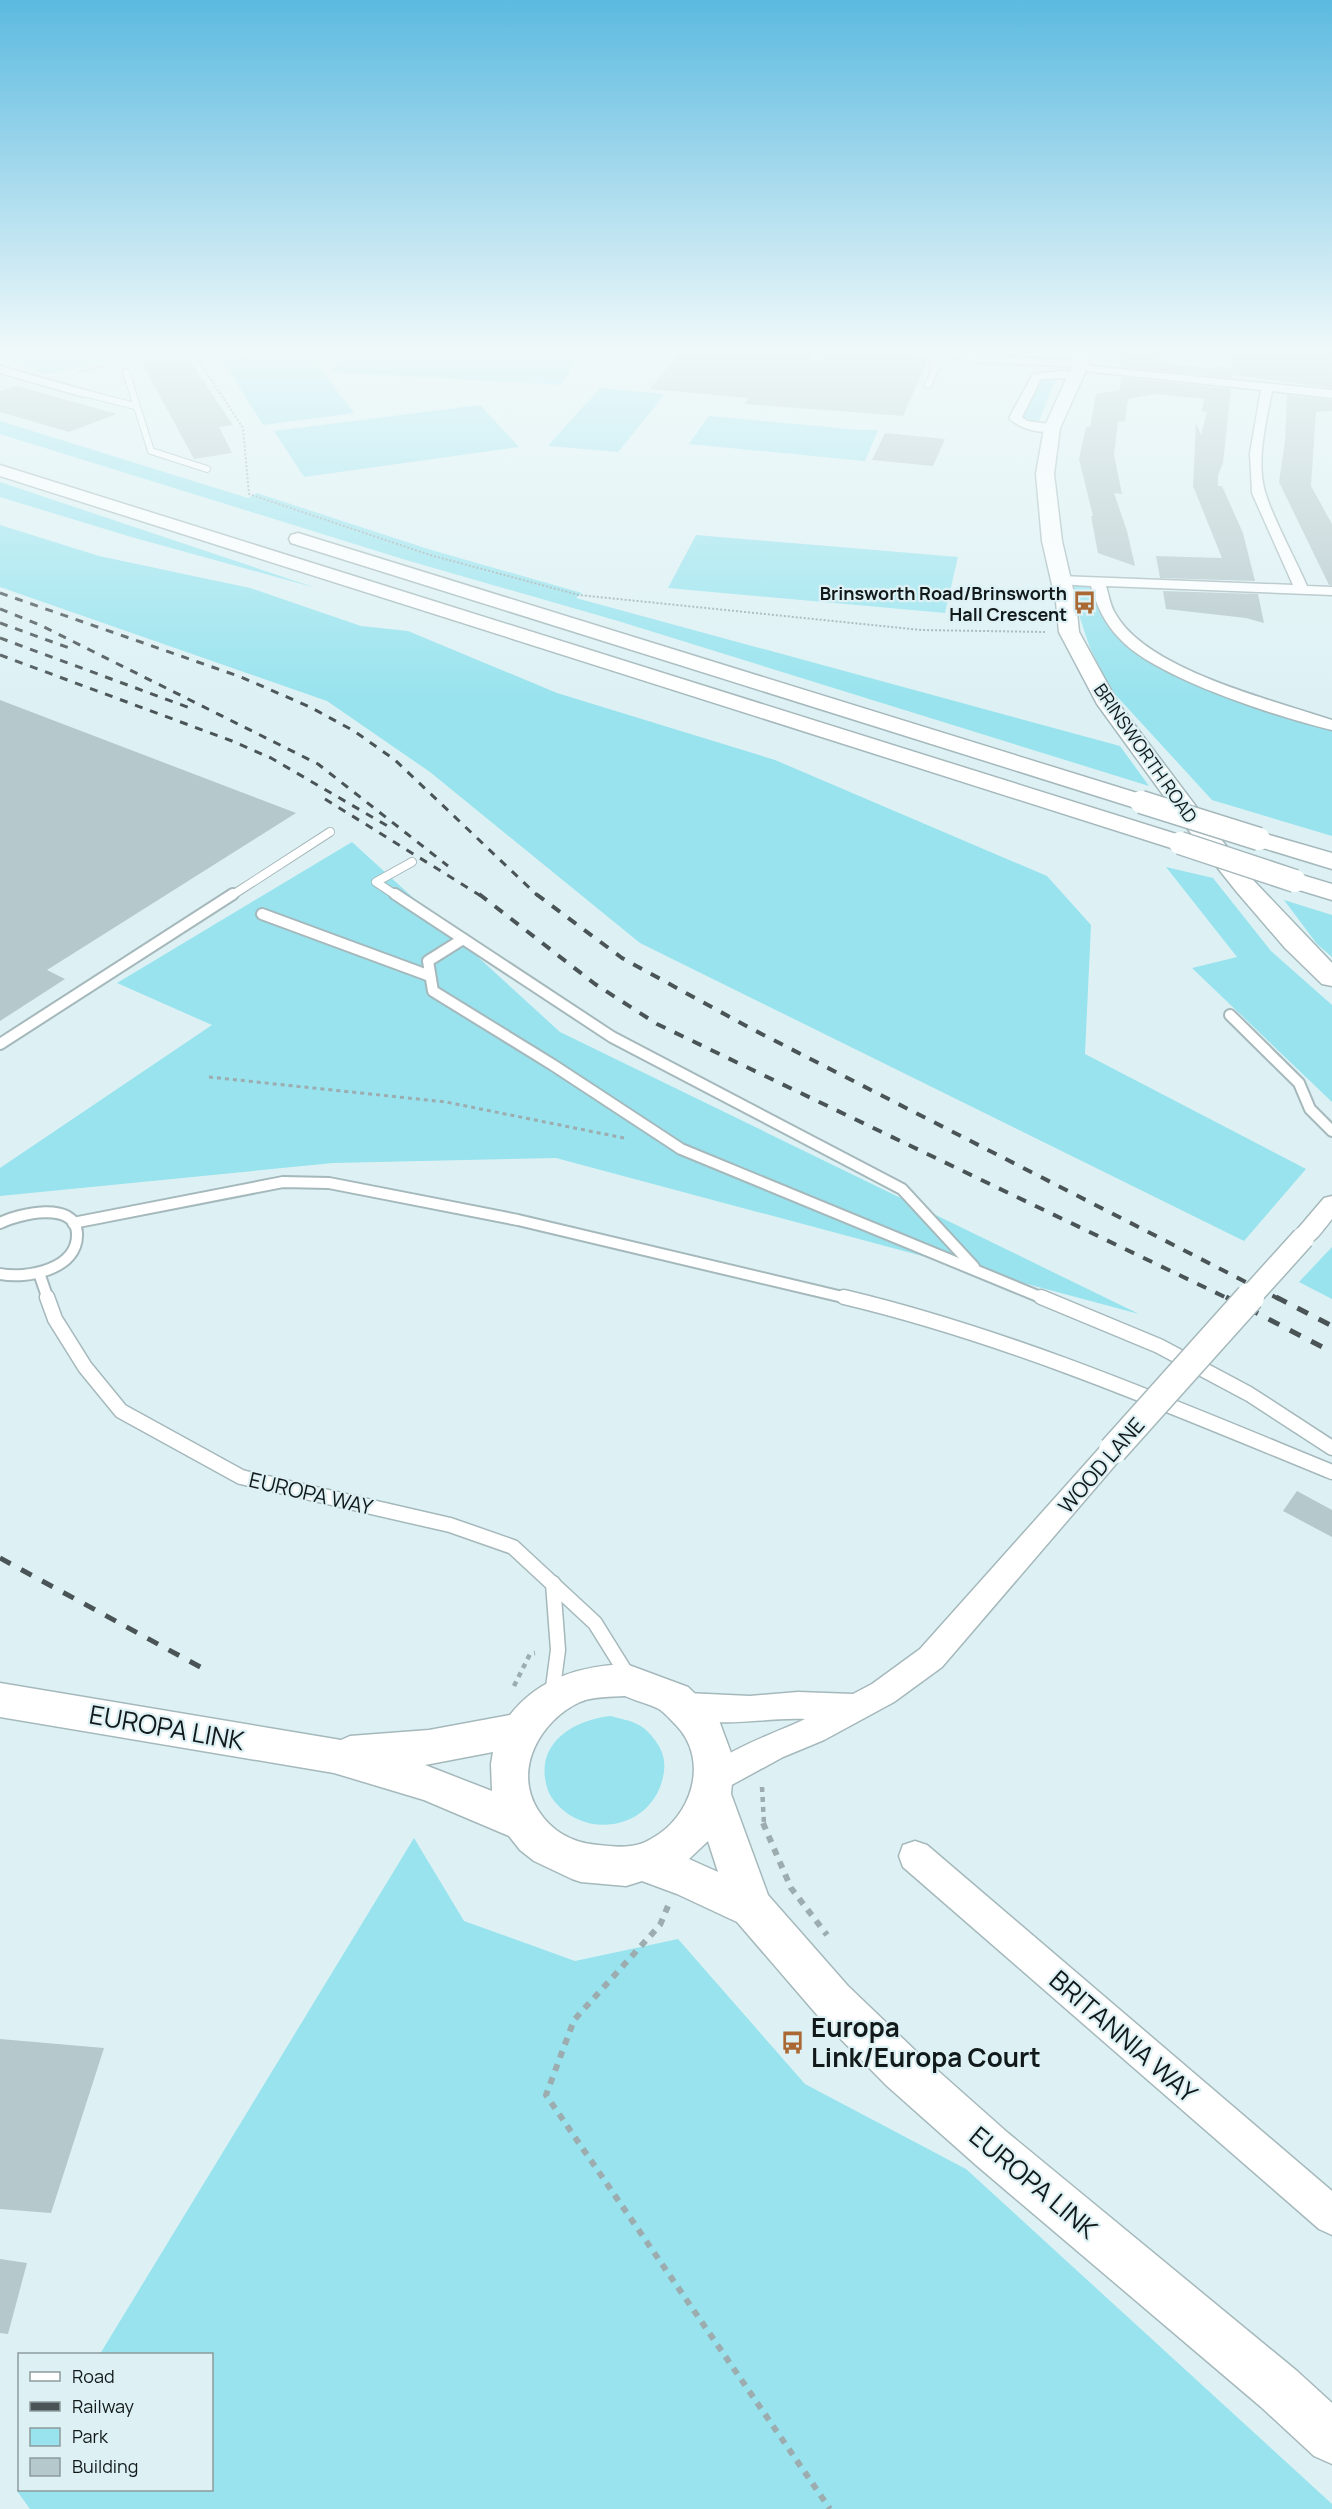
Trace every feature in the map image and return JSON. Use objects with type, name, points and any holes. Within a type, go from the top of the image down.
[{"type":"main road","name":"BRINSWORTH ROAD","points":[[1046,466],[1045,474],[1052,540],[1069,632],[1108,704],[1207,838],[1281,926],[1332,978]]},
{"type":"main road","points":[[0,470],[1332,892]]},
{"type":"main road","points":[[274,531],[1332,861]]},
{"type":"street","points":[[1255,466],[1259,493],[1302,590]]},
{"type":"street","points":[[1060,580],[1331,592]]},
{"type":"street","points":[[1097,581],[1109,616],[1126,635],[1170,668],[1332,725]]},
{"type":"street","name":"WOOD LANE","points":[[714,1788],[759,1755],[883,1693],[931,1658],[1332,1204]]},
{"type":"street","points":[[631,1681],[658,1688],[686,1706],[700,1722],[710,1740],[715,1760],[714,1788],[702,1818],[686,1837],[666,1852],[642,1862],[617,1867],[591,1866],[567,1858],[546,1846],[524,1823],[516,1810],[509,1789],[509,1767],[515,1743],[527,1721],[552,1699],[567,1690],[591,1682],[631,1681]]},
{"type":"street","name":"EUROPA LINK","points":[[0,1700],[334,1755],[429,1784],[524,1823]]},
{"type":"street","name":"WOOD LANE","points":[[686,1706],[750,1709],[798,1706],[855,1707]]},
{"type":"street","name":"EUROPA LINK","points":[[334,1755],[429,1747],[522,1730]]},
{"type":"street","name":"EUROPA LINK","points":[[714,1788],[752,1908],[833,2001],[903,2070],[992,2149],[1280,2389],[1332,2438]]},
{"type":"street","name":"BRITANNIA WAY","points":[[915,1856],[1332,2216]]},
{"type":"street","name":"EUROPA LINK","points":[[642,1862],[687,1878],[752,1908]]},
{"type":"lane","points":[[198,466],[207,469]]},
{"type":"lane","points":[[0,1044],[330,832]]},
{"type":"lane","points":[[412,862],[376,882],[612,1037],[902,1189],[978,1271]]},
{"type":"lane","points":[[262,914],[430,976]]},
{"type":"lane","points":[[463,939],[428,961],[433,991],[553,1065],[681,1149],[1159,1346],[1249,1394],[1332,1448]]},
{"type":"lane","points":[[1230,1015],[1299,1083],[1310,1109],[1332,1131]]},
{"type":"lane","points":[[73,1223],[283,1182],[329,1183],[518,1220],[906,1312],[1119,1385],[1332,1472]]},
{"type":"lane","points":[[0,1223],[17,1215],[34,1212],[57,1214],[73,1223],[77,1233],[74,1249],[64,1260],[39,1273],[22,1277],[0,1274]]},
{"type":"lane","name":"EUROPA WAY","points":[[39,1273],[55,1319],[85,1367],[121,1411],[241,1477],[450,1526],[513,1547],[595,1623],[631,1681]]},
{"type":"lane","points":[[552,1699],[558,1650],[553,1583]]},
{"type":"path","points":[[246,466],[249,494],[430,555],[579,595],[921,630],[1069,632]]},
{"type":"path","points":[[209,1077],[446,1102],[681,1149]]},
{"type":"path","points":[[513,1688],[530,1654],[558,1650]]},
{"type":"path","points":[[759,1755],[766,1773],[762,1785],[763,1822],[791,1888],[834,1944]]},
{"type":"path","points":[[687,1878],[672,1895],[660,1925],[574,2020],[546,2095],[830,2509]]},
{"type":"green space","points":[[103,466],[145,466],[248,498],[257,493],[428,549],[582,593],[576,598],[1120,746],[1149,786],[618,621],[406,560]]},
{"type":"green space","points":[[297,466],[382,466],[304,477]]},
{"type":"green space","points":[[0,482],[316,588],[128,536],[0,497]]},
{"type":"green space","points":[[0,525],[99,556],[250,588],[361,626],[408,631],[557,693],[775,760],[1047,876],[1091,925],[1085,1054],[1306,1169],[1244,1241],[640,943],[430,772],[327,701],[0,587]]},
{"type":"green space","points":[[696,535],[958,557],[945,613],[668,588]]},
{"type":"green space","points":[[1078,585],[1092,588],[1112,632],[1137,654],[1161,669],[1218,694],[1332,731],[1332,836],[1212,800],[1112,691],[1090,648],[1077,609],[1073,587]]},
{"type":"green space","points":[[352,842],[560,1032],[1139,1314],[556,1158],[333,1163],[0,1196],[0,1168],[212,1025],[117,983]]},
{"type":"green space","points":[[1166,867],[1213,878],[1271,951],[1332,1005],[1332,1102],[1192,968],[1237,957]]},
{"type":"green space","points":[[1284,900],[1332,915],[1332,957],[1317,944]]},
{"type":"green space","points":[[1332,1247],[1332,1299],[1299,1282]]},
{"type":"green space","points":[[611,1716],[634,1723],[651,1735],[663,1755],[664,1773],[651,1803],[641,1812],[630,1819],[603,1825],[575,1818],[560,1807],[549,1793],[545,1777],[545,1762],[550,1749],[569,1730],[581,1723]]},
{"type":"green space","points":[[414,1838],[464,1921],[575,1961],[678,1939],[805,2084],[966,2169],[1332,2504],[1332,2509],[30,2509],[17,2491],[18,2489],[18,2491],[213,2491],[213,2353],[101,2353]]},
{"type":"building","points":[[1081,466],[1116,466],[1122,494],[1114,493],[1127,531],[1135,566],[1098,553],[1091,516],[1093,516]]},
{"type":"building","points":[[1194,466],[1222,466],[1218,475],[1218,486],[1222,486],[1243,533],[1255,581],[1160,578],[1156,556],[1222,558],[1193,486]]},
{"type":"building","points":[[1281,466],[1312,466],[1311,486],[1332,524],[1332,585],[1329,585],[1279,482]]},
{"type":"building","points":[[1163,591],[1258,594],[1264,623],[1246,618],[1166,609]]},
{"type":"building","points":[[0,700],[296,813],[47,970],[65,979],[0,1021]]},
{"type":"building","points":[[1297,1491],[1332,1510],[1332,1537],[1283,1511]]},
{"type":"building","points":[[0,2039],[104,2048],[51,2213],[0,2209]]},
{"type":"building","points":[[0,2259],[27,2263],[8,2334],[0,2333]]},
{"type":"railway","points":[[0,593],[241,677],[310,707],[354,731],[395,760],[538,896]]},
{"type":"railway","points":[[0,609],[40,625],[318,764],[448,866]]},
{"type":"railway","points":[[0,623],[72,649]]},
{"type":"railway","points":[[0,638],[190,708]]},
{"type":"railway","points":[[0,655],[232,741],[271,758],[391,828]]},
{"type":"railway","points":[[325,799],[481,896]]},
{"type":"railway","points":[[479,894],[595,984],[657,1024],[1229,1299]]},
{"type":"railway","points":[[536,894],[622,958],[750,1028],[1279,1299]]},
{"type":"railway","points":[[1226,1297],[1332,1352]]},
{"type":"railway","points":[[1276,1297],[1332,1326]]},
{"type":"railway","points":[[0,1558],[202,1668]]},
{"type":"place","name":"Brinsworth Road/Brinsworth Hall Crescent","points":[[1085,603]]},
{"type":"place","name":"Europa Link/Europa Court","points":[[793,2042]]}]
